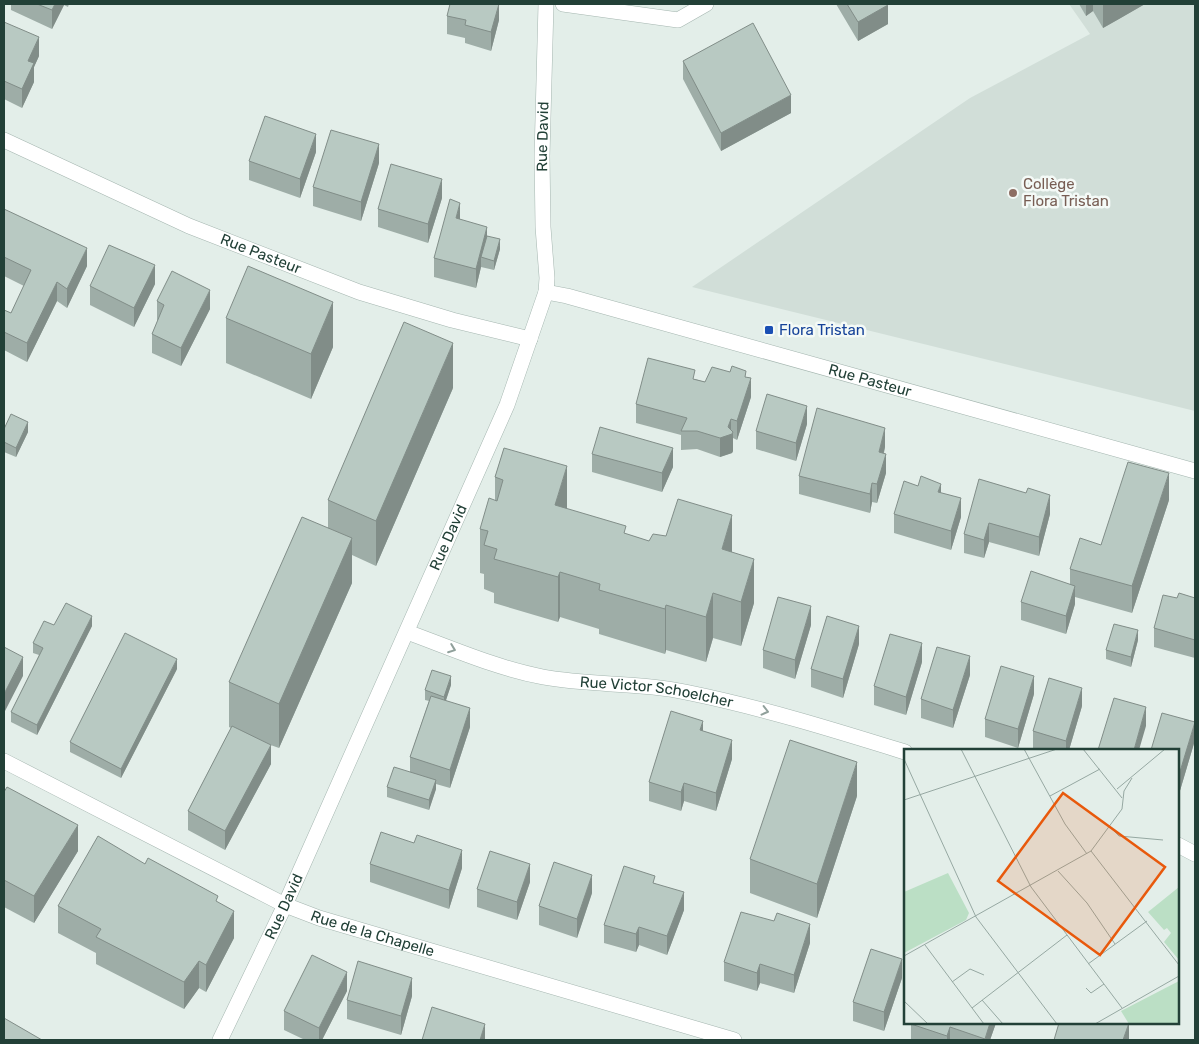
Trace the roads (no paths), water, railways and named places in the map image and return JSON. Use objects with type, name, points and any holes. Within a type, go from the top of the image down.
[{"type":"street","name":"Rue David","points":[[220,1040],[285,905],[507,405],[546,292],[548,278],[543,228],[542,156],[546,4]]},
{"type":"street","points":[[562,4],[678,20],[706,4]]},
{"type":"street","name":"Rue Pasteur","points":[[4,140],[189,226],[359,292],[452,320],[530,340]]},
{"type":"street","name":"Rue Pasteur","points":[[546,292],[567,296],[1195,471]]},
{"type":"street","name":"Rue Victor Schoelcher","points":[[406,632],[521,672],[567,680],[689,692],[802,720],[904,752]]},
{"type":"street","name":"Rue de la Chapelle","points":[[4,760],[285,905],[329,920],[734,1040]]},
{"type":"street","points":[[1179,846],[1195,854]]},
{"type":"place","name":"Collège Flora Tristan","points":[[1013,193]]},
{"type":"place","name":"Flora Tristan","points":[[769,330]]}]
